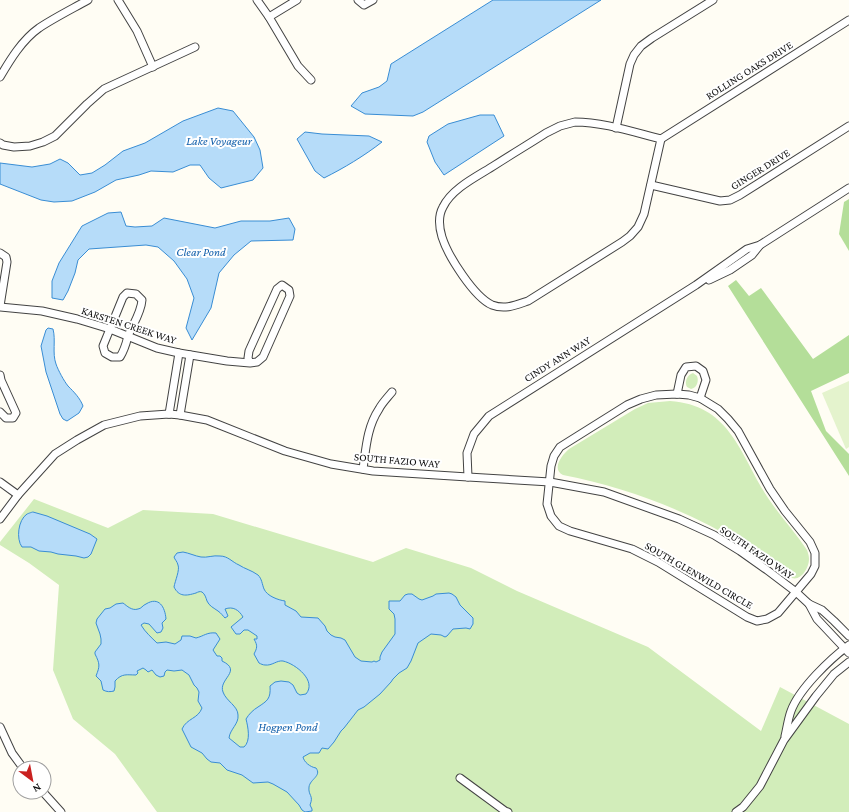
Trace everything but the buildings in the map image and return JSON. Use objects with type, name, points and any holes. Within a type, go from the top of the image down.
[{"type":"street","points":[[0,77],[10,59],[27,39],[38,29],[88,0]]},
{"type":"street","points":[[118,0],[136,31],[153,67]]},
{"type":"street","points":[[257,0],[269,17],[298,66],[311,80]]},
{"type":"street","points":[[269,17],[297,0]]},
{"type":"street","points":[[361,2],[373,0]]},
{"type":"street","points":[[616,128],[630,64],[634,55],[641,46],[652,38],[713,0]]},
{"type":"street","name":"ROLLING OAKS DRIVE","points":[[661,139],[849,20]]},
{"type":"street","points":[[0,143],[14,148],[30,146],[43,142],[55,136],[87,104],[104,90],[195,48]]},
{"type":"street","points":[[575,122],[586,122],[661,139],[644,214],[638,227],[622,242],[528,301],[513,306],[504,307],[493,305],[484,300],[471,286],[449,253],[440,228],[442,208],[448,198],[466,184],[546,133],[560,126],[575,122]]},
{"type":"street","name":"GINGER DRIVE","points":[[651,185],[720,201],[730,200],[849,126]]},
{"type":"street","name":"CINDY ANN WAY","points":[[468,478],[467,453],[474,434],[489,416],[696,285],[730,270],[752,255],[760,245],[849,188]]},
{"type":"street","points":[[0,253],[6,257],[7,262],[0,306]]},
{"type":"street","points":[[282,285],[289,290],[290,296],[263,357],[258,362],[250,363],[248,358],[249,351],[277,289],[282,285]]},
{"type":"street","points":[[127,293],[136,294],[142,300],[141,307],[128,336],[125,350],[120,357],[112,357],[105,353],[103,346],[110,329],[123,297],[127,293]]},
{"type":"street","name":"KARSTEN CREEK WAY","points":[[0,306],[76,319],[110,329],[157,348],[178,353],[250,363]]},
{"type":"street","points":[[169,414],[178,353]]},
{"type":"street","points":[[180,415],[190,355]]},
{"type":"street","points":[[677,394],[681,374],[686,367],[696,366],[703,371],[706,380],[700,398]]},
{"type":"street","points":[[0,375],[16,413],[13,418],[6,418],[0,412]]},
{"type":"street","points":[[363,469],[368,431],[379,408],[392,392]]},
{"type":"street","name":"SOUTH GLENWILD CIRCLE","points":[[677,394],[690,395],[700,398],[718,409],[738,430],[770,489],[785,511],[810,542],[815,553],[815,566],[811,574],[778,613],[767,619],[756,621],[747,617],[658,562],[632,549],[570,531],[559,526],[551,516],[547,504],[551,466],[554,456],[560,447],[627,405],[656,395],[677,394]]},
{"type":"street","name":"SOUTH FAZIO WAY","points":[[0,519],[55,454],[77,440],[104,426],[140,416],[169,414],[180,415],[207,420],[285,451],[331,464],[373,471],[550,482],[604,492],[679,519],[714,535],[767,570],[809,604],[822,610],[849,636]]},
{"type":"street","points":[[0,482],[18,496]]},
{"type":"street","name":"SOUTH FAZIO WAY","points":[[809,604],[817,619],[848,649]]},
{"type":"street","points":[[784,740],[791,710],[804,689],[826,665],[848,649]]},
{"type":"street","points":[[736,812],[743,807],[760,786],[784,740],[821,690],[834,674],[849,662]]},
{"type":"street","points":[[0,727],[12,753],[17,760]]},
{"type":"street","points":[[460,778],[508,812]]},
{"type":"street","points":[[50,800],[61,812]]},
{"type":"green space","points":[[849,199],[849,251],[839,234],[844,202]]},
{"type":"green space","points":[[736,280],[749,296],[761,288],[813,359],[849,335],[849,373],[811,391],[826,431],[849,454],[849,476],[728,286]]},
{"type":"green space","points":[[693,373],[697,376],[698,382],[695,387],[691,389],[687,387],[686,381],[689,375]]},
{"type":"green space","points":[[849,381],[849,447],[846,449],[822,393]]},
{"type":"green space","points":[[670,401],[691,405],[707,412],[720,422],[731,435],[741,449],[768,498],[807,550],[809,563],[801,576],[798,578],[792,578],[725,534],[681,512],[635,494],[587,480],[563,475],[558,469],[559,462],[569,449],[635,409],[648,403]]},
{"type":"green space","points":[[34,499],[108,528],[143,510],[213,514],[373,562],[406,548],[471,568],[517,591],[648,647],[761,731],[780,687],[849,724],[849,812],[157,812],[115,754],[73,719],[53,670],[59,585],[29,563],[0,545],[0,542]]},
{"type":"water","points":[[493,0],[601,0],[423,112],[413,116],[365,114],[351,106],[362,93],[379,87],[387,81],[391,64]]},
{"type":"water","name":"Lake Voyageur","points":[[218,108],[233,111],[254,137],[260,150],[263,168],[253,180],[221,188],[209,178],[200,165],[190,165],[173,172],[151,171],[116,180],[95,192],[72,201],[54,202],[41,200],[0,184],[0,163],[32,167],[50,164],[60,159],[68,163],[80,175],[92,173],[123,151],[145,143],[183,121]]},
{"type":"water","points":[[480,115],[494,115],[504,136],[444,175],[435,162],[427,142],[429,136],[448,124]]},
{"type":"water","points":[[305,132],[369,136],[382,142],[354,162],[324,178],[315,171],[297,139]]},
{"type":"water","name":"Clear Pond","points":[[121,212],[126,226],[135,227],[152,226],[164,218],[215,228],[241,221],[270,221],[289,218],[295,229],[293,240],[251,241],[234,255],[219,273],[211,308],[192,340],[186,328],[194,298],[187,279],[174,261],[158,247],[146,245],[89,249],[78,260],[75,273],[63,300],[52,298],[52,281],[59,263],[82,226],[108,213]]},
{"type":"water","points":[[48,328],[53,329],[54,355],[58,369],[66,384],[79,398],[83,406],[79,413],[67,421],[63,419],[60,414],[46,372],[41,346]]},
{"type":"water","points":[[33,512],[47,516],[90,534],[97,539],[91,554],[84,558],[39,551],[31,547],[22,547],[19,539],[20,525],[27,514]]},
{"type":"water","name":"Hogpen Pond","points":[[183,552],[201,557],[223,556],[255,573],[260,578],[265,591],[270,596],[285,601],[285,605],[296,611],[301,617],[318,618],[331,635],[345,640],[355,657],[361,661],[376,662],[380,660],[382,652],[395,634],[395,619],[394,614],[389,609],[389,601],[400,601],[405,595],[408,594],[412,594],[422,600],[436,594],[452,594],[456,597],[460,605],[473,618],[473,624],[470,629],[453,629],[445,637],[431,634],[418,643],[407,668],[399,673],[380,694],[358,710],[328,749],[322,748],[319,753],[310,753],[303,757],[308,764],[316,768],[318,773],[309,787],[311,797],[310,805],[312,811],[305,812],[287,792],[273,784],[268,782],[253,783],[242,775],[227,770],[220,763],[211,762],[202,753],[191,747],[182,729],[184,725],[200,712],[202,708],[198,701],[199,692],[197,688],[189,675],[182,670],[167,670],[164,676],[160,677],[152,670],[148,672],[143,668],[137,671],[138,673],[136,675],[125,675],[120,677],[115,681],[114,691],[110,692],[103,690],[101,681],[96,676],[99,665],[95,652],[101,644],[100,634],[96,623],[97,619],[105,609],[116,604],[123,603],[130,608],[136,609],[154,601],[158,602],[164,610],[166,619],[162,623],[163,628],[161,632],[157,633],[149,624],[144,623],[141,625],[157,643],[166,642],[175,644],[181,640],[182,636],[196,638],[213,633],[216,633],[220,639],[213,650],[217,656],[220,656],[222,661],[230,668],[230,672],[222,687],[223,692],[236,709],[238,715],[237,721],[229,738],[240,747],[244,747],[248,741],[248,726],[246,719],[253,711],[268,699],[270,694],[270,686],[275,682],[289,682],[293,685],[297,693],[300,695],[306,694],[309,689],[309,684],[304,674],[299,669],[283,661],[268,665],[259,663],[254,654],[257,647],[254,639],[257,639],[257,636],[248,630],[244,630],[240,634],[236,634],[231,627],[243,617],[240,612],[233,608],[225,609],[228,616],[225,618],[209,604],[202,592],[189,595],[178,593],[174,587],[178,567],[174,557],[177,553]]}]
